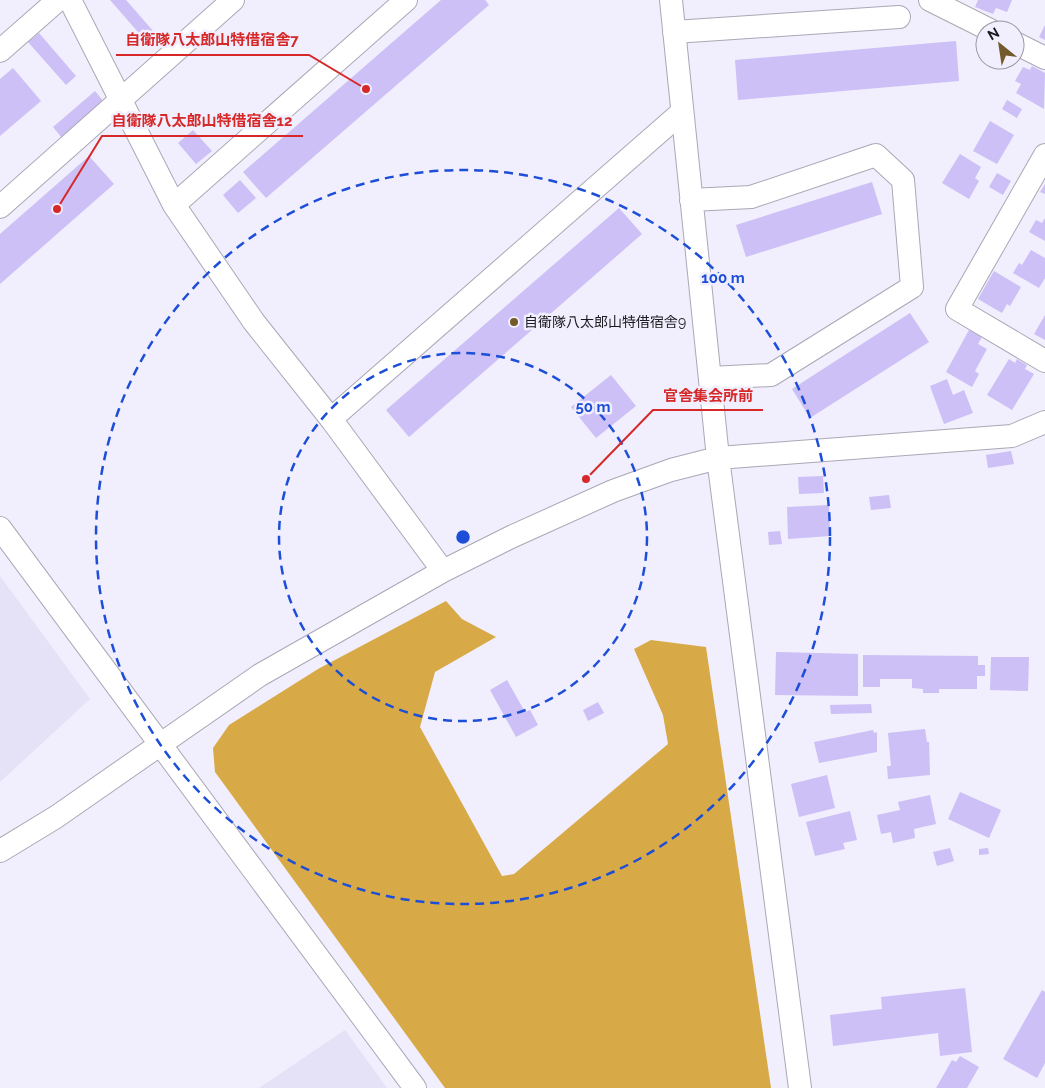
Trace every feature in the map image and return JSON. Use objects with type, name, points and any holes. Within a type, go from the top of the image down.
[{"type":"street","points":[[0,51],[58,0]]},
{"type":"street","points":[[70,0],[174,205],[254,322],[332,419],[443,571]]},
{"type":"street","points":[[0,207],[234,0]]},
{"type":"street","points":[[174,205],[406,0]]},
{"type":"street","points":[[671,0],[718,458],[800,1088]]},
{"type":"street","points":[[930,0],[955,6],[975,20]]},
{"type":"street","points":[[674,32],[899,17]]},
{"type":"street","points":[[1025,48],[1045,58]]},
{"type":"street","points":[[332,419],[682,112]]},
{"type":"street","points":[[691,200],[751,197],[876,155],[903,180],[912,287],[771,375],[710,378]]},
{"type":"street","points":[[1045,155],[958,309],[1045,361]]},
{"type":"street","points":[[0,851],[56,817],[260,676],[443,571],[511,537],[613,491],[671,470],[718,458],[1012,436],[1045,422]]},
{"type":"street","points":[[0,528],[415,1088]]},
{"type":"shaded area","points":[[0,576],[90,699],[0,782]]},
{"type":"shaded area","points":[[446,601],[462,619],[496,637],[435,672],[420,727],[502,876],[514,874],[668,744],[663,715],[634,649],[651,640],[706,647],[771,1088],[445,1088],[215,772],[213,748],[229,725],[318,669]]},
{"type":"shaded area","points":[[345,1030],[387,1088],[259,1088]]},
{"type":"building","points":[[110,0],[126,0],[154,32],[145,40]]},
{"type":"building","points":[[441,0],[485,0],[489,5],[266,198],[243,172]]},
{"type":"building","points":[[978,0],[1012,0],[1007,12],[996,8],[993,14],[975,7]]},
{"type":"building","points":[[1045,25],[1045,40],[1039,37]]},
{"type":"building","points":[[39,33],[76,76],[66,85],[28,42]]},
{"type":"building","points":[[956,41],[959,81],[738,100],[735,60]]},
{"type":"building","points":[[1032,66],[1045,73],[1044,109],[1016,93],[1021,84],[1015,81],[1021,70],[1025,70],[1025,68],[1030,70]]},
{"type":"building","points":[[13,68],[41,101],[0,136],[0,79]]},
{"type":"building","points":[[95,91],[104,102],[62,138],[53,127]]},
{"type":"building","points":[[1007,100],[1022,109],[1017,118],[1002,109]]},
{"type":"building","points":[[990,121],[1014,135],[997,164],[973,151]]},
{"type":"building","points":[[193,130],[212,151],[196,164],[178,143]]},
{"type":"building","points":[[960,154],[981,167],[975,178],[979,181],[969,199],[942,183]]},
{"type":"building","points":[[89,156],[114,184],[0,284],[0,234]]},
{"type":"building","points":[[997,173],[1011,181],[1003,195],[989,187]]},
{"type":"building","points":[[240,180],[256,198],[238,213],[223,195]]},
{"type":"building","points":[[872,182],[882,214],[746,257],[736,225]]},
{"type":"building","points":[[1045,184],[1045,194],[1040,192]]},
{"type":"building","name":"自衛隊八太郎山特借宿舎9","points":[[619,208],[642,234],[409,437],[386,410]]},
{"type":"building","points":[[1045,218],[1045,241],[1029,232],[1036,220],[1042,223]]},
{"type":"building","points":[[1031,250],[1045,258],[1045,278],[1039,288],[1013,273],[1019,263],[1022,265]]},
{"type":"building","points":[[994,271],[1021,287],[1010,306],[1007,304],[1002,313],[978,299]]},
{"type":"building","points":[[910,313],[929,342],[810,418],[792,389]]},
{"type":"building","points":[[1045,315],[1045,340],[1034,334]]},
{"type":"building","points":[[969,330],[982,337],[978,344],[987,349],[975,371],[979,374],[972,387],[946,372]]},
{"type":"building","points":[[1009,359],[1015,363],[1017,359],[1027,365],[1025,369],[1034,374],[1012,410],[987,395]]},
{"type":"building","points":[[611,375],[636,406],[596,438],[571,407]]},
{"type":"building","points":[[947,379],[953,395],[964,390],[973,413],[944,424],[930,386]]},
{"type":"building","points":[[1011,451],[1014,464],[988,468],[986,455]]},
{"type":"building","points":[[823,476],[824,493],[799,494],[798,477]]},
{"type":"building","points":[[889,495],[891,508],[871,510],[869,497]]},
{"type":"building","points":[[829,505],[830,536],[788,539],[787,507]]},
{"type":"building","points":[[780,531],[782,544],[769,545],[768,532]]},
{"type":"building","points":[[776,652],[858,654],[858,696],[775,695]]},
{"type":"building","points":[[863,655],[978,656],[978,665],[985,665],[985,676],[977,676],[977,689],[939,689],[939,693],[923,693],[923,689],[912,688],[912,679],[880,679],[880,687],[863,687]]},
{"type":"building","points":[[991,657],[1029,657],[1028,691],[990,690]]},
{"type":"building","points":[[507,680],[525,712],[530,710],[538,725],[516,737],[490,690]]},
{"type":"building","points":[[598,702],[604,713],[588,721],[583,710]]},
{"type":"building","points":[[871,704],[872,713],[831,714],[830,705]]},
{"type":"building","points":[[925,729],[927,742],[929,742],[930,775],[888,779],[887,766],[891,766],[888,733]]},
{"type":"building","points":[[873,730],[874,733],[877,732],[877,752],[819,763],[814,742]]},
{"type":"building","points":[[827,775],[835,808],[799,817],[791,784]]},
{"type":"building","points":[[960,792],[1001,810],[989,838],[948,819]]},
{"type":"building","points":[[930,795],[936,824],[914,829],[915,838],[893,843],[891,832],[881,834],[877,815],[900,810],[898,802]]},
{"type":"building","points":[[850,811],[857,840],[843,843],[845,849],[815,856],[806,822]]},
{"type":"building","points":[[950,848],[954,861],[937,866],[933,852]]},
{"type":"building","points":[[988,848],[989,854],[979,855],[979,849]]},
{"type":"building","points":[[965,988],[972,1052],[940,1056],[938,1033],[833,1046],[830,1015],[882,1009],[881,997]]},
{"type":"building","points":[[1042,990],[1045,992],[1045,1063],[1037,1078],[1003,1059]]},
{"type":"building","points":[[960,1056],[979,1067],[967,1088],[936,1088],[952,1060],[956,1062]]},
{"type":"place","name":"自衛隊八太郎山特借宿舎7","points":[[366,89]]},
{"type":"place","name":"自衛隊八太郎山特借宿舎12","points":[[57,209]]},
{"type":"place","name":"自衛隊八太郎山特借宿舎9","points":[[514,322]]},
{"type":"place","name":"官舎集会所前","points":[[586,479]]}]
